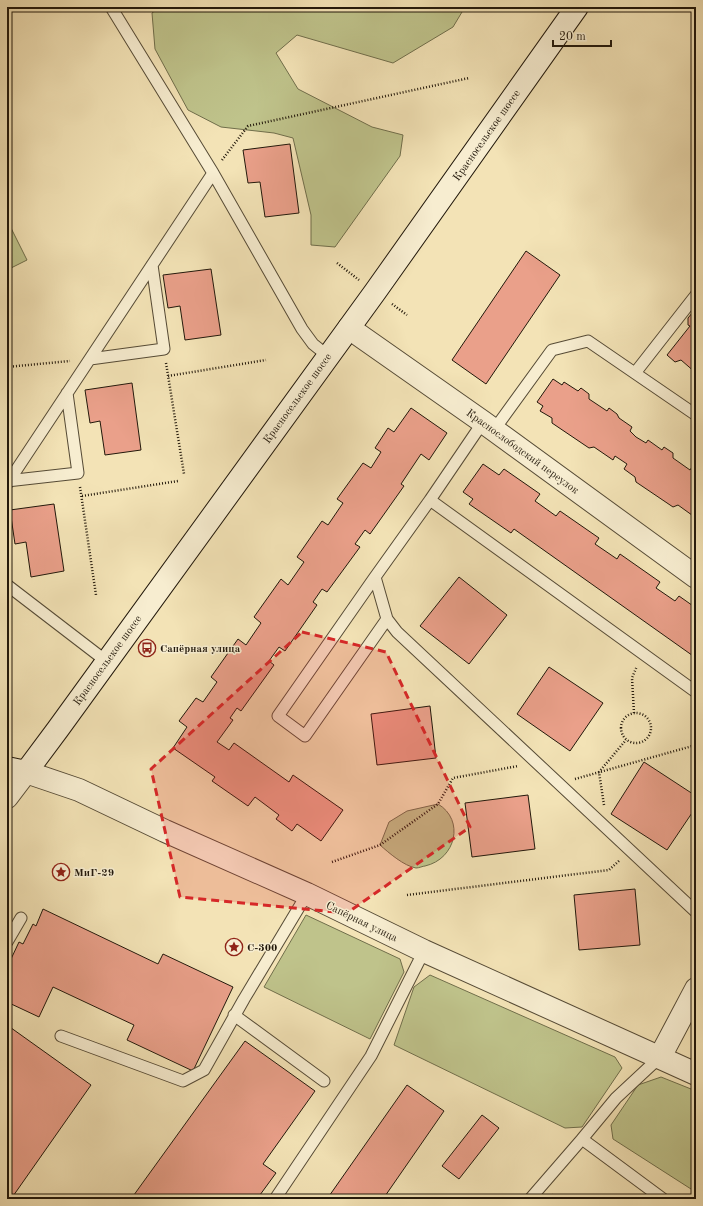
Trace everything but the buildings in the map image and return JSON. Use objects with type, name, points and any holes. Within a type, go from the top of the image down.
[{"type":"street","name":"Красносельское шоссе","points":[[7,797],[16,770],[106,661],[349,328],[577,7]]},
{"type":"street","name":"Краснослободский переулок","points":[[349,328],[489,426],[696,577]]},
{"type":"street","name":"Сапёрная улица","points":[[16,770],[80,790],[165,831],[306,894],[424,951],[696,1074]]},
{"type":"street","points":[[660,1057],[696,989]]},
{"type":"lane","points":[[111,7],[213,173],[302,329],[313,344],[328,356]]},
{"type":"lane","points":[[8,482],[213,173]]},
{"type":"lane","points":[[90,359],[164,348],[152,265]]},
{"type":"lane","points":[[635,374],[696,295]]},
{"type":"lane","points":[[387,619],[305,736],[278,716],[430,500],[552,350],[588,342],[696,415]]},
{"type":"lane","points":[[8,482],[78,473],[67,393]]},
{"type":"lane","points":[[430,500],[696,692]]},
{"type":"lane","points":[[375,577],[387,619],[397,632],[696,912]]},
{"type":"lane","points":[[7,585],[106,661]]},
{"type":"lane","points":[[61,1036],[183,1081],[204,1070],[234,1015],[306,894]]},
{"type":"lane","points":[[7,942],[21,918]]},
{"type":"lane","points":[[275,1199],[371,1056],[424,951]]},
{"type":"lane","points":[[234,1015],[324,1081]]},
{"type":"lane","points":[[530,1199],[616,1098],[660,1057]]},
{"type":"lane","points":[[582,1139],[663,1199]]},
{"type":"path","points":[[213,173],[248,126],[470,78]]},
{"type":"path","points":[[336,263],[361,282]]},
{"type":"path","points":[[387,301],[407,315]]},
{"type":"path","points":[[164,348],[184,474]]},
{"type":"path","points":[[7,367],[78,360]]},
{"type":"path","points":[[168,376],[266,360]]},
{"type":"path","points":[[78,473],[96,595]]},
{"type":"path","points":[[82,496],[178,482]]},
{"type":"path","points":[[632,678],[634,713]]},
{"type":"path","points":[[634,713],[640,713],[648,718],[651,730],[649,736],[642,742],[633,743],[626,740],[623,736],[621,726],[623,720],[634,713]]},
{"type":"path","points":[[607,830],[599,772],[626,740]]},
{"type":"path","points":[[569,781],[696,745]]},
{"type":"path","points":[[332,862],[380,845],[438,804],[453,778],[536,763]]},
{"type":"path","points":[[407,895],[609,870]]},
{"type":"highlighted area","points":[[302,632],[386,652],[470,827],[347,913],[180,897],[151,769]]},
{"type":"green space","points":[[160,7],[465,7],[453,27],[393,63],[297,35],[276,53],[298,89],[372,127],[403,135],[400,156],[335,247],[311,245],[311,215],[293,138],[274,133],[221,127],[188,110],[155,49],[152,13]]},
{"type":"green space","points":[[7,220],[27,260],[7,270]]},
{"type":"green space","points":[[438,804],[452,819],[454,829],[450,848],[444,856],[436,862],[418,868],[411,867],[397,859],[380,845],[389,822],[407,811]]},
{"type":"green space","points":[[306,915],[400,959],[404,972],[370,1039],[264,987]]},
{"type":"green space","points":[[430,975],[615,1057],[622,1068],[582,1127],[565,1128],[394,1045],[414,987]]},
{"type":"green space","points":[[661,1077],[696,1091],[696,1186],[691,1189],[613,1139],[611,1125],[638,1085]]},
{"type":"place","name":"Сапёрная улица","points":[[147,648]]},
{"type":"place","name":"МиГ-29","points":[[61,872]]},
{"type":"place","name":"С-300","points":[[234,947]]}]
